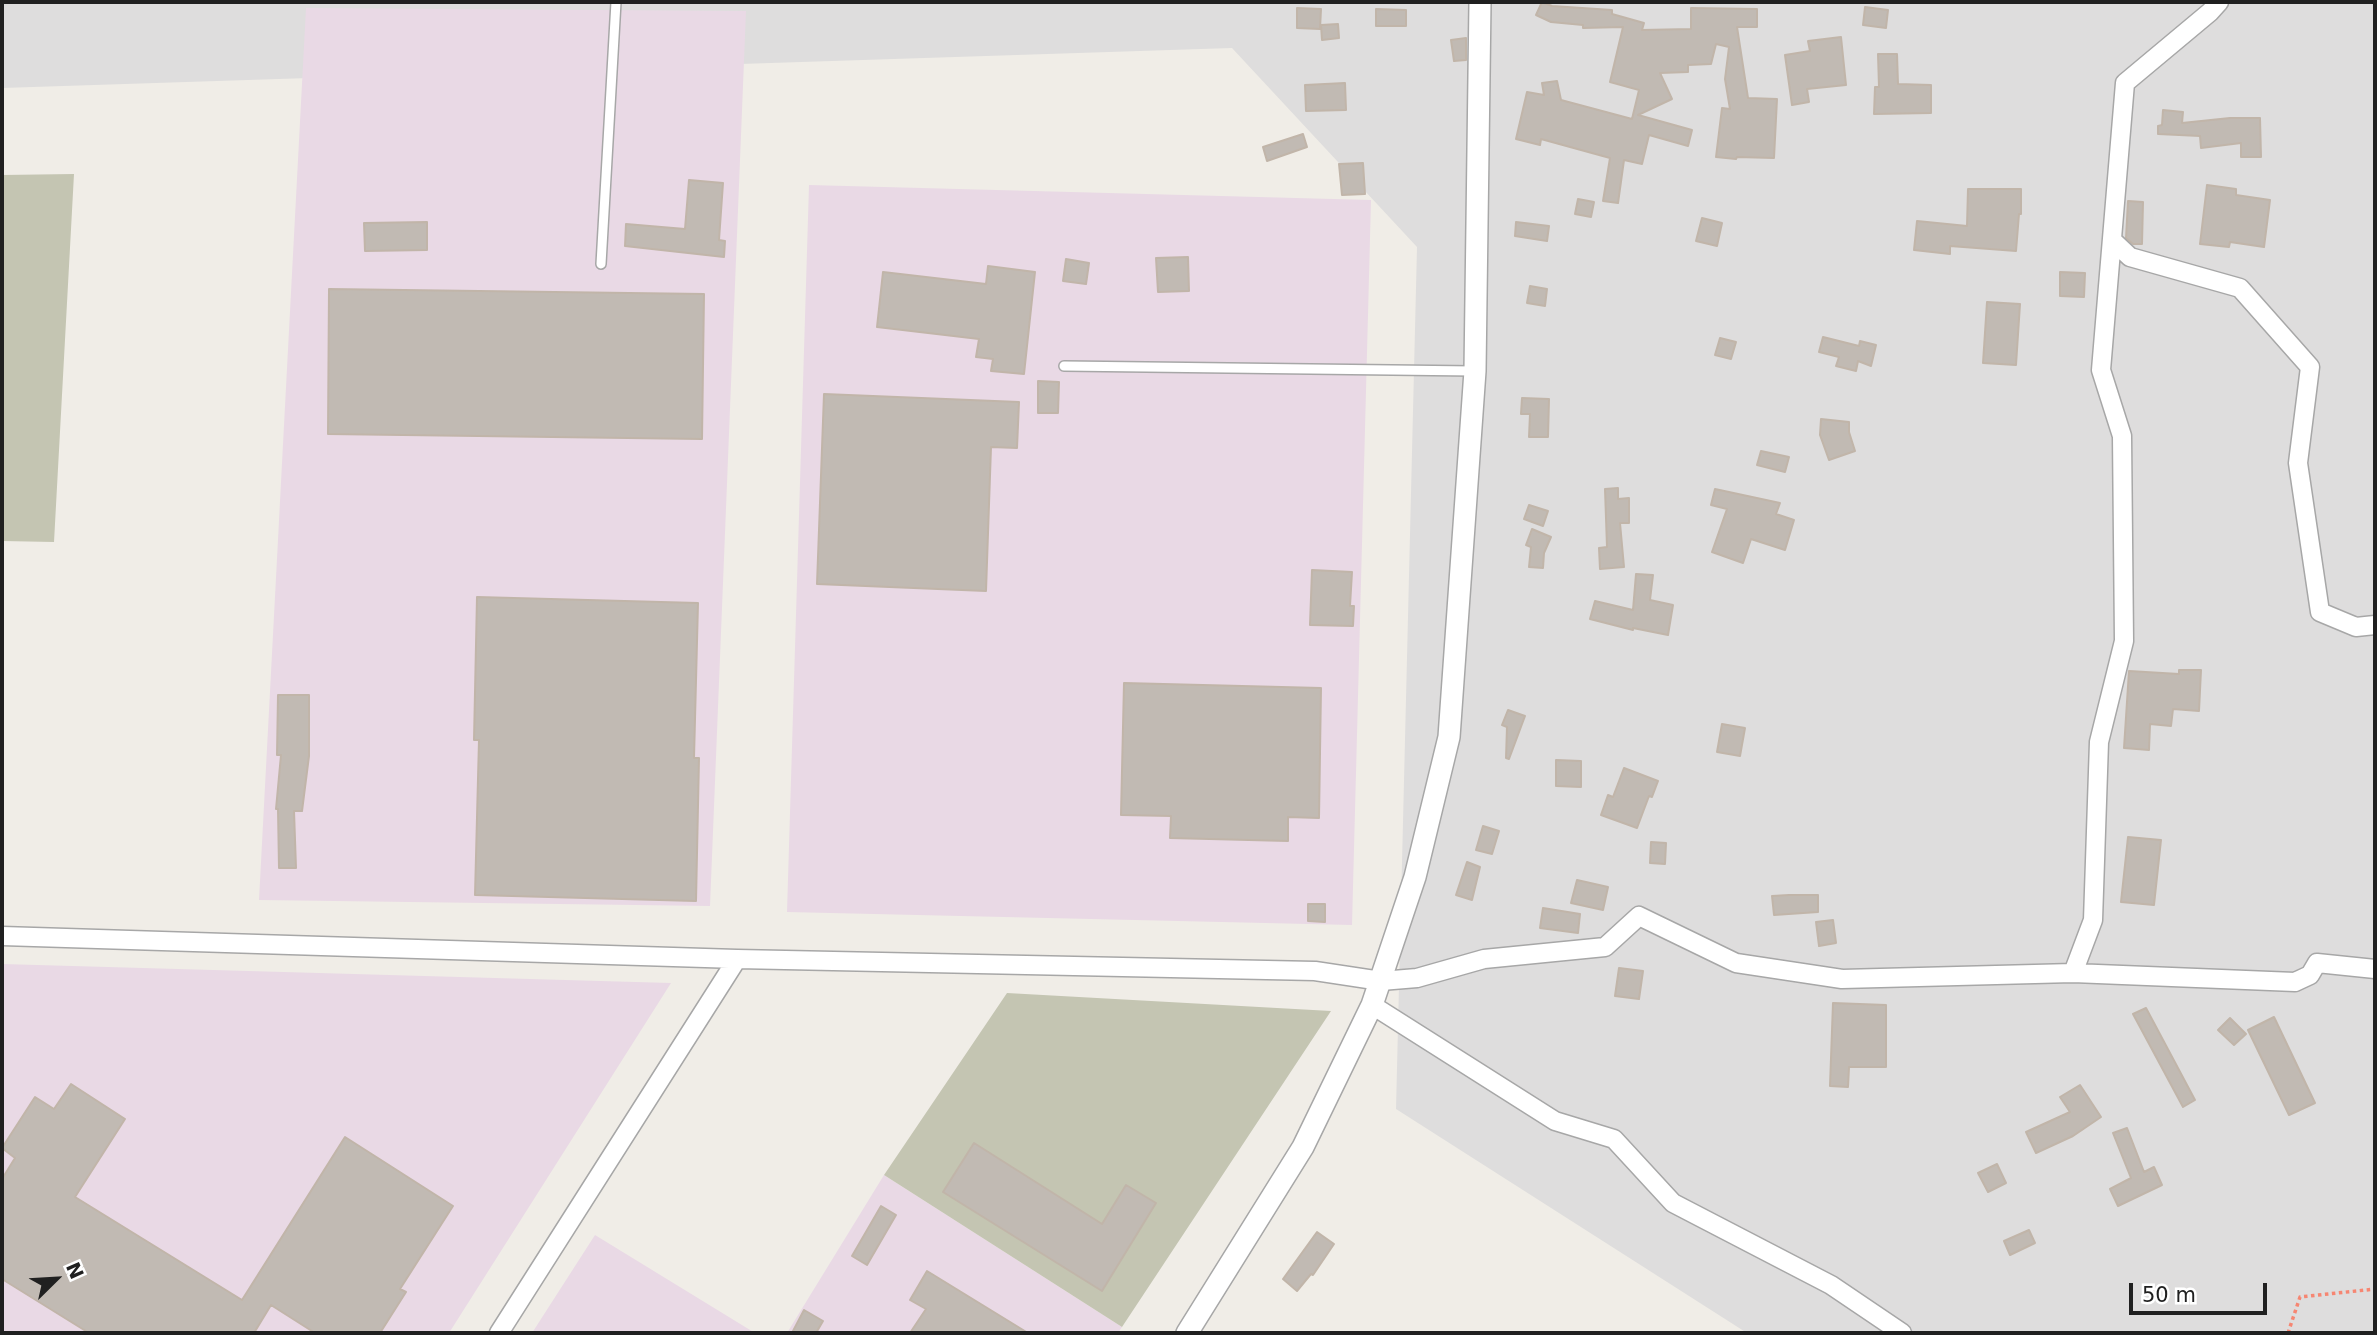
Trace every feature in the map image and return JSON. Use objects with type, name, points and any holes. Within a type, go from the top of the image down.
[{"type":"street","points":[[1188,1333],[1303,1147],[1372,1005],[1415,877],[1449,737],[1475,371],[1479,2]]},
{"type":"street","points":[[2073,974],[2093,920],[2099,742],[2124,641],[2122,436],[2101,370],[2124,83],[2219,2]]},
{"type":"street","points":[[2112,240],[2130,257],[2240,288],[2309,367],[2298,463],[2320,612],[2356,627],[2375,625]]},
{"type":"street","points":[[2,936],[737,959],[1315,971],[1381,981],[1417,978],[1484,959],[1605,947],[1639,916],[1736,963],[1842,979],[2073,974],[2295,982],[2310,975],[2317,963],[2375,969]]},
{"type":"street","points":[[499,1333],[737,959]]},
{"type":"street","points":[[1372,1005],[1555,1121],[1614,1139],[1674,1203],[1831,1284],[1902,1333]]},
{"type":"lane","points":[[601,264],[617,2]]},
{"type":"lane","points":[[1064,366],[1475,371]]},
{"type":"path","points":[[2288,1333],[2300,1297],[2375,1289]]},
{"type":"shaded area","points":[[2,2],[2375,2],[2375,1333],[1747,1333],[1396,1109],[1417,247],[1232,48],[2,88]]},
{"type":"shaded area","points":[[306,8],[746,11],[710,906],[259,900]]},
{"type":"shaded area","points":[[74,174],[54,542],[2,541],[2,175]]},
{"type":"shaded area","points":[[809,185],[1371,200],[1352,925],[787,912]]},
{"type":"shaded area","points":[[2,964],[671,983],[449,1333],[2,1333]]},
{"type":"shaded area","points":[[1007,993],[1331,1011],[1122,1327],[884,1175]]},
{"type":"shaded area","points":[[884,1175],[1122,1327],[1118,1333],[787,1333]]},
{"type":"shaded area","points":[[595,1235],[755,1333],[532,1333]]},
{"type":"building","points":[[1542,2],[1552,6],[1612,10],[1612,14],[1644,23],[1642,30],[1691,29],[1691,8],[1757,9],[1757,27],[1737,27],[1748,98],[1777,99],[1774,158],[1716,157],[1722,108],[1730,109],[1725,79],[1729,47],[1716,44],[1711,64],[1688,65],[1688,72],[1660,73],[1672,99],[1638,115],[1692,130],[1688,146],[1649,135],[1642,164],[1624,160],[1618,203],[1603,201],[1610,158],[1541,139],[1540,145],[1516,139],[1527,92],[1544,95],[1542,83],[1557,81],[1561,100],[1632,119],[1639,90],[1610,82],[1623,27],[1583,28],[1583,25],[1551,22],[1536,15]]},
{"type":"building","points":[[1865,7],[1888,10],[1886,28],[1863,25]]},
{"type":"building","points":[[1297,8],[1321,9],[1320,29],[1297,28]]},
{"type":"building","points":[[1376,9],[1406,10],[1406,26],[1376,26]]},
{"type":"building","points":[[1338,24],[1339,38],[1322,40],[1321,25]]},
{"type":"building","points":[[1841,37],[1846,85],[1807,89],[1809,102],[1792,105],[1785,55],[1810,51],[1808,41]]},
{"type":"building","points":[[1466,38],[1466,60],[1454,61],[1451,40]]},
{"type":"building","points":[[1878,54],[1897,54],[1898,84],[1931,85],[1931,113],[1874,114],[1875,87],[1879,87]]},
{"type":"building","points":[[1345,83],[1346,110],[1306,111],[1305,85]]},
{"type":"building","points":[[2163,110],[2183,112],[2182,123],[2260,118],[2261,157],[2241,157],[2241,143],[2201,148],[2200,136],[2158,134]]},
{"type":"building","points":[[1303,134],[1307,147],[1267,161],[1263,147]]},
{"type":"building","points":[[1363,163],[1365,194],[1342,195],[1339,164]]},
{"type":"building","points":[[689,180],[723,183],[719,240],[725,241],[724,257],[625,246],[626,224],[685,229]]},
{"type":"building","points":[[2207,185],[2236,189],[2236,195],[2270,200],[2264,247],[2230,242],[2229,247],[2200,244]]},
{"type":"building","points":[[1968,189],[2021,189],[2016,251],[1950,246],[1950,254],[1914,250],[1917,221],[1967,226]]},
{"type":"building","points":[[1578,199],[1594,202],[1591,217],[1575,214]]},
{"type":"building","points":[[2128,201],[2143,202],[2142,244],[2133,244],[2126,238]]},
{"type":"building","points":[[1702,218],[1722,223],[1717,246],[1696,241]]},
{"type":"building","points":[[427,222],[427,250],[365,251],[364,223]]},
{"type":"building","points":[[1516,222],[1549,226],[1547,241],[1515,236]]},
{"type":"building","points":[[1188,257],[1189,291],[1158,292],[1156,258]]},
{"type":"building","points":[[1066,259],[1089,263],[1086,284],[1063,281]]},
{"type":"building","points":[[988,266],[1035,272],[1024,374],[991,371],[993,359],[976,357],[979,339],[877,327],[883,272],[986,284]]},
{"type":"building","points":[[2060,272],[2085,273],[2084,297],[2060,296]]},
{"type":"building","points":[[1530,286],[1547,289],[1545,306],[1527,303]]},
{"type":"building","points":[[329,289],[704,294],[702,439],[328,434]]},
{"type":"building","points":[[1987,302],[2020,304],[2016,365],[1983,363]]},
{"type":"building","points":[[1823,337],[1859,346],[1860,341],[1876,345],[1871,366],[1858,361],[1856,371],[1836,366],[1839,357],[1819,352]]},
{"type":"building","points":[[1720,338],[1736,342],[1731,359],[1715,355]]},
{"type":"building","points":[[1038,381],[1059,382],[1058,413],[1038,413]]},
{"type":"building","points":[[824,394],[1019,402],[1017,448],[991,447],[986,591],[817,584]]},
{"type":"building","points":[[1522,398],[1549,399],[1548,437],[1529,437],[1530,414],[1521,414]]},
{"type":"building","points":[[1821,419],[1849,422],[1855,451],[1829,460],[1820,435]]},
{"type":"building","points":[[1761,451],[1789,457],[1785,472],[1757,465]]},
{"type":"building","points":[[1618,488],[1618,499],[1629,498],[1629,523],[1620,523],[1624,567],[1600,569],[1599,548],[1607,547],[1605,489]]},
{"type":"building","points":[[1715,489],[1780,503],[1776,514],[1794,520],[1785,550],[1751,539],[1743,563],[1712,552],[1727,509],[1711,505]]},
{"type":"building","points":[[1529,505],[1548,511],[1543,526],[1524,519]]},
{"type":"building","points":[[1532,529],[1551,537],[1544,553],[1543,568],[1529,567],[1531,547],[1526,545]]},
{"type":"building","points":[[1312,570],[1352,572],[1350,606],[1354,606],[1353,626],[1310,625]]},
{"type":"building","points":[[1636,574],[1653,575],[1650,600],[1673,605],[1668,635],[1633,630],[1590,619],[1595,601],[1633,610]]},
{"type":"building","points":[[477,597],[698,603],[694,758],[699,758],[696,901],[475,895],[479,740],[474,740]]},
{"type":"building","points":[[2179,670],[2201,670],[2199,711],[2173,709],[2171,726],[2150,724],[2149,750],[2124,748],[2129,671],[2179,674]]},
{"type":"building","points":[[1124,683],[1321,688],[1319,818],[1288,817],[1288,841],[1170,838],[1171,816],[1121,815]]},
{"type":"building","points":[[278,695],[309,695],[309,756],[302,811],[294,811],[296,868],[279,868],[276,809],[281,755],[277,755]]},
{"type":"building","points":[[1508,710],[1525,716],[1509,759],[1506,758],[1507,727],[1502,725]]},
{"type":"building","points":[[1722,724],[1745,728],[1740,756],[1717,752]]},
{"type":"building","points":[[1556,760],[1581,761],[1581,787],[1556,786]]},
{"type":"building","points":[[1624,768],[1658,781],[1637,828],[1601,815],[1608,795],[1613,797]]},
{"type":"building","points":[[1483,826],[1499,831],[1492,854],[1476,850]]},
{"type":"building","points":[[2128,837],[2161,840],[2154,905],[2121,902]]},
{"type":"building","points":[[1651,842],[1666,843],[1665,864],[1650,863]]},
{"type":"building","points":[[1467,862],[1480,867],[1472,900],[1456,895]]},
{"type":"building","points":[[1577,880],[1608,887],[1603,910],[1571,903]]},
{"type":"building","points":[[1818,895],[1818,912],[1774,915],[1772,896]]},
{"type":"building","points":[[1308,904],[1325,904],[1325,922],[1308,921]]},
{"type":"building","points":[[1543,908],[1580,914],[1578,933],[1540,928]]},
{"type":"building","points":[[1833,920],[1836,943],[1819,946],[1816,922]]},
{"type":"building","points":[[1619,968],[1643,971],[1639,999],[1615,996]]},
{"type":"building","points":[[1833,1003],[1886,1005],[1886,1067],[1849,1067],[1848,1087],[1830,1086]]},
{"type":"building","points":[[2146,1008],[2195,1100],[2183,1107],[2133,1014]]},
{"type":"building","points":[[2274,1017],[2315,1103],[2289,1115],[2248,1030]]},
{"type":"building","points":[[2230,1018],[2246,1034],[2234,1045],[2218,1030]]},
{"type":"building","points":[[71,1084],[125,1119],[75,1197],[242,1300],[345,1137],[453,1206],[400,1289],[406,1292],[380,1333],[315,1333],[271,1305],[254,1333],[89,1333],[2,1279],[2,1179],[15,1158],[2,1148],[35,1097],[54,1109]]},
{"type":"building","points":[[2080,1085],[2101,1117],[2073,1136],[2036,1153],[2026,1132],[2070,1112],[2060,1097]]},
{"type":"building","points":[[2127,1128],[2144,1172],[2154,1167],[2162,1185],[2118,1206],[2110,1189],[2131,1178],[2113,1133]]},
{"type":"building","points":[[974,1143],[1102,1224],[1126,1185],[1156,1203],[1102,1291],[943,1192]]},
{"type":"building","points":[[1997,1164],[2006,1183],[1988,1192],[1978,1173]]},
{"type":"building","points":[[881,1206],[896,1215],[867,1265],[852,1256]]},
{"type":"building","points":[[2029,1230],[2035,1243],[2010,1255],[2004,1241]]},
{"type":"building","points":[[1317,1232],[1334,1244],[1313,1275],[1311,1274],[1297,1291],[1283,1279]]},
{"type":"building","points":[[927,1271],[1028,1333],[910,1333],[926,1309],[910,1300]]},
{"type":"building","points":[[804,1310],[823,1321],[816,1333],[792,1333]]}]
